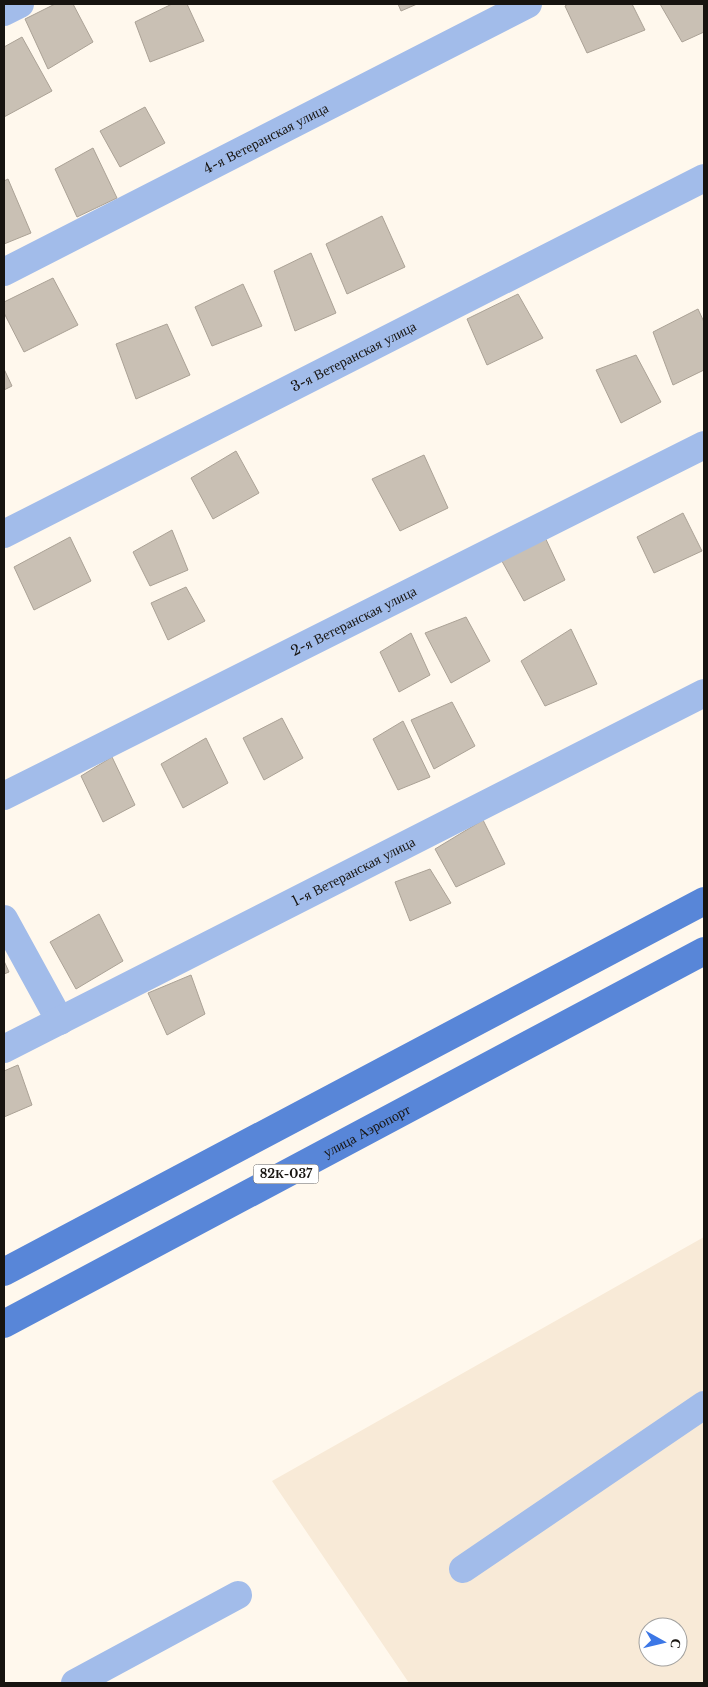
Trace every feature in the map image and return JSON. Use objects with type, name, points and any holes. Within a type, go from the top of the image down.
[{"type":"main road","points":[[4,1272],[704,901]]},
{"type":"main road","name":"улица Аэропорт","points":[[4,1324],[704,951]]},
{"type":"street","points":[[4,12],[20,4]]},
{"type":"street","name":"4-я Ветеранская улица","points":[[4,272],[528,4]]},
{"type":"street","name":"3-я Ветеранская улица","points":[[4,534],[704,178]]},
{"type":"street","name":"2-я Ветеранская улица","points":[[4,796],[704,445]]},
{"type":"street","name":"1-я Ветеранская улица","points":[[4,1049],[704,693]]},
{"type":"street","points":[[4,919],[60,1021]]},
{"type":"street","points":[[463,1569],[704,1405]]},
{"type":"street","points":[[75,1683],[238,1595]]},
{"type":"shaded area","points":[[704,1237],[704,1683],[409,1683],[272,1481]]},
{"type":"building","points":[[55,4],[73,4],[93,42],[48,69],[25,19]]},
{"type":"building","points":[[172,4],[187,4],[204,41],[150,62],[135,22]]},
{"type":"building","points":[[398,4],[417,4],[401,11]]},
{"type":"building","points":[[568,4],[632,4],[645,30],[587,53],[565,6]]},
{"type":"building","points":[[660,4],[704,4],[704,32],[682,42]]},
{"type":"building","points":[[22,37],[52,91],[4,117],[4,47]]},
{"type":"building","points":[[145,107],[165,143],[120,167],[100,131]]},
{"type":"building","points":[[93,148],[117,198],[77,217],[55,169]]},
{"type":"building","points":[[8,179],[31,233],[4,244],[4,181]]},
{"type":"building","points":[[382,216],[405,267],[347,294],[326,244]]},
{"type":"building","points":[[311,253],[336,313],[295,331],[274,271]]},
{"type":"building","points":[[53,278],[78,325],[24,352],[4,313],[4,302]]},
{"type":"building","points":[[243,284],[262,326],[212,346],[195,307]]},
{"type":"building","points":[[518,294],[543,338],[487,365],[467,319]]},
{"type":"building","points":[[698,309],[704,322],[704,370],[673,385],[653,332]]},
{"type":"building","points":[[167,324],[190,375],[136,399],[116,344]]},
{"type":"building","points":[[636,355],[661,402],[621,423],[596,370]]},
{"type":"building","points":[[4,369],[12,386],[4,390]]},
{"type":"building","points":[[236,451],[259,493],[213,519],[191,478]]},
{"type":"building","points":[[424,455],[448,508],[400,531],[372,479]]},
{"type":"building","points":[[683,513],[702,551],[654,573],[637,537]]},
{"type":"building","points":[[172,530],[188,570],[150,586],[133,552]]},
{"type":"building","points":[[543,533],[565,580],[524,601],[498,554]]},
{"type":"building","points":[[70,537],[91,581],[34,610],[14,567]]},
{"type":"building","points":[[186,587],[205,621],[168,640],[151,603]]},
{"type":"building","points":[[466,617],[490,661],[451,683],[425,633]]},
{"type":"building","points":[[571,629],[597,684],[545,706],[521,661]]},
{"type":"building","points":[[411,633],[430,675],[399,692],[380,652]]},
{"type":"building","points":[[452,702],[475,746],[434,769],[411,720]]},
{"type":"building","points":[[282,718],[303,758],[264,780],[243,738]]},
{"type":"building","points":[[403,721],[430,777],[398,790],[373,739]]},
{"type":"building","points":[[206,738],[228,783],[183,808],[161,764]]},
{"type":"building","points":[[112,757],[135,805],[103,822],[81,776]]},
{"type":"building","points":[[483,820],[505,864],[456,887],[435,849]]},
{"type":"building","points":[[430,869],[451,903],[410,921],[395,882]]},
{"type":"building","points":[[99,914],[123,961],[76,989],[50,942]]},
{"type":"building","points":[[4,961],[9,972],[4,974]]},
{"type":"building","points":[[191,975],[205,1014],[167,1035],[148,993]]},
{"type":"building","points":[[18,1065],[32,1105],[4,1117],[4,1071]]}]
